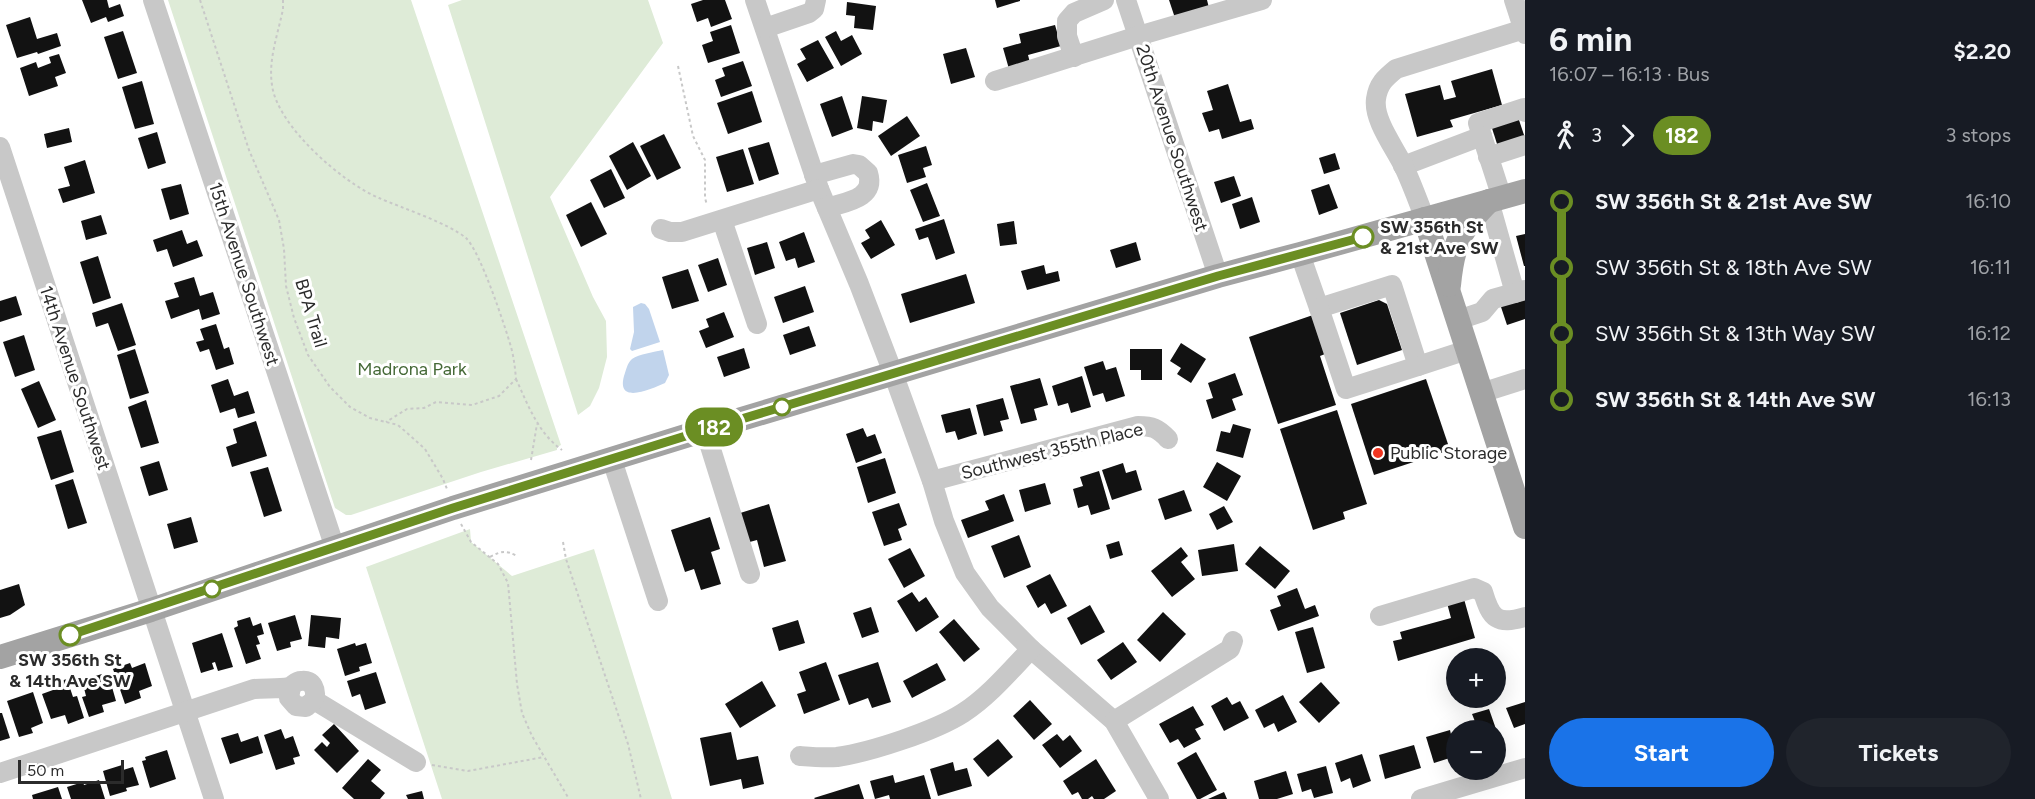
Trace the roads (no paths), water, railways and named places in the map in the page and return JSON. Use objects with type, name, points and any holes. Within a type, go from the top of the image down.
[{"type":"main road","points":[[0,657],[151,610],[453,508],[705,430],[1218,276],[1525,191]]},
{"type":"main road","points":[[1449,293],[1452,259],[1459,239],[1474,216],[1495,199]]},
{"type":"main road","points":[[1425,219],[1481,393],[1518,483],[1525,527]]},
{"type":"street","name":"15th Avenue Southwest","points":[[153,0],[334,548]]},
{"type":"street","points":[[755,0],[817,182],[893,373],[964,573],[990,608],[1031,650],[1114,721],[1159,799]]},
{"type":"street","points":[[765,28],[809,13],[814,9],[816,0]]},
{"type":"street","points":[[1074,57],[1067,36],[1067,21],[1074,13],[1104,0]]},
{"type":"street","name":"20th Avenue Southwest","points":[[1126,0],[1218,276]]},
{"type":"street","points":[[995,81],[1262,0]]},
{"type":"street","points":[[1425,219],[1403,166],[1380,120],[1375,101],[1380,83],[1396,69],[1524,31],[1514,0]]},
{"type":"street","points":[[1458,320],[1482,312],[1492,299],[1520,291],[1495,199],[1488,157],[1478,123],[1525,109]]},
{"type":"street","points":[[1403,166],[1482,136]]},
{"type":"street","points":[[1488,157],[1525,145]]},
{"type":"street","name":"14th Avenue Southwest","points":[[0,147],[214,799]]},
{"type":"street","points":[[661,229],[682,232],[717,221],[817,182],[853,164],[859,165],[868,174],[869,186],[863,196],[827,208]]},
{"type":"street","points":[[717,221],[757,324]]},
{"type":"street","points":[[1300,254],[1346,389],[1467,350]]},
{"type":"street","points":[[1319,308],[1392,285],[1418,366]]},
{"type":"street","points":[[1481,393],[1525,379]]},
{"type":"street","name":"Southwest 355th Place","points":[[932,481],[1138,426],[1150,426],[1160,430],[1168,439]]},
{"type":"street","points":[[705,430],[750,574]]},
{"type":"street","points":[[612,460],[658,601]]},
{"type":"street","points":[[1380,616],[1474,588],[1483,592],[1491,614],[1498,620],[1511,621],[1525,617]]},
{"type":"street","points":[[1114,721],[1230,649],[1233,641]]},
{"type":"street","points":[[800,756],[838,757],[887,744],[929,729],[963,713],[995,687],[1031,650]]},
{"type":"street","points":[[0,773],[254,689],[291,687],[289,698],[296,706],[306,707],[314,700],[416,762]]},
{"type":"street","points":[[1420,799],[1525,768]]},
{"type":"water","points":[[641,303],[649,309],[660,342],[632,351],[630,349],[634,332],[633,307]]},
{"type":"water","points":[[663,350],[669,375],[665,383],[637,393],[625,390],[624,376],[630,361],[639,356]]},
{"type":"place","name":"SW 356th St & 21st Ave SW","points":[[1363,237]]},
{"type":"place","name":"Public Storage","points":[[1378,453]]},
{"type":"place","name":"SW 356th St & 14th Ave SW","points":[[70,635]]},
{"type":"park label","name":"Madrona Park","points":[[412,369]]}]
